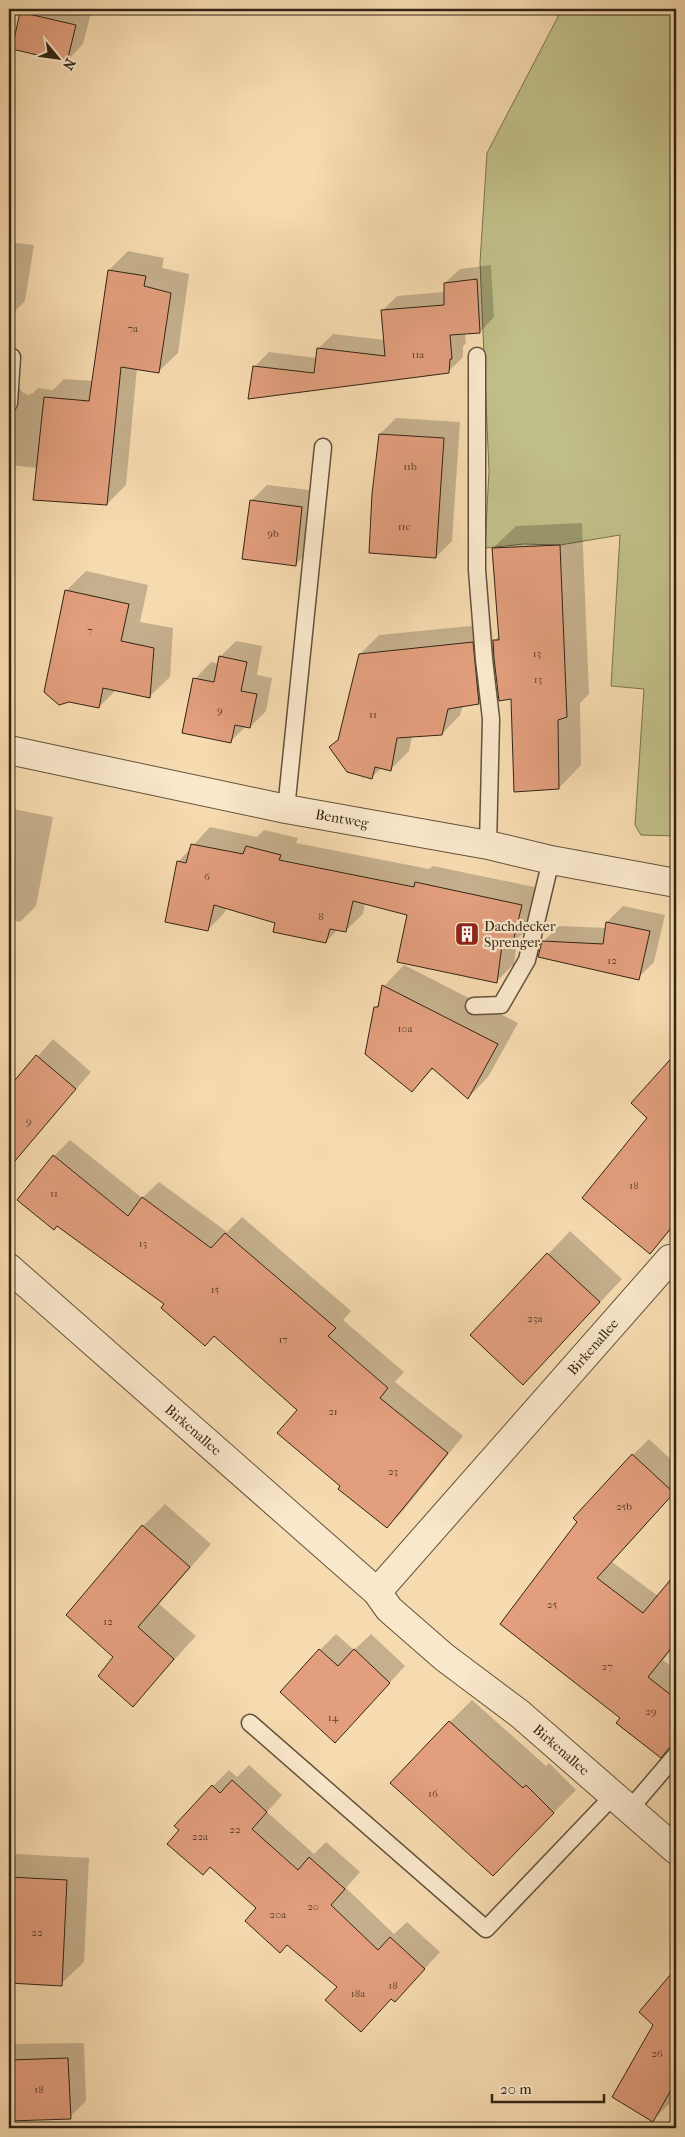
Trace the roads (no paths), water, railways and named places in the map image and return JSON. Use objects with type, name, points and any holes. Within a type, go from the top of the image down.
[{"type":"street","name":"Bentweg","points":[[9,750],[286,809],[488,845],[551,860],[676,884]]},
{"type":"street","name":"Birkenallee","points":[[377,1592],[670,1259]]},
{"type":"street","name":"Birkenallee","points":[[9,1268],[377,1592],[389,1609],[430,1645],[520,1714],[676,1850]]},
{"type":"lane","points":[[477,356],[477,570],[491,719],[488,845]]},
{"type":"lane","points":[[9,403],[12,357]]},
{"type":"lane","points":[[286,809],[323,448]]},
{"type":"lane","points":[[474,1006],[501,1005],[526,960],[551,860]]},
{"type":"lane","points":[[250,1723],[486,1929],[621,1803],[676,1755]]},
{"type":"place","name":"Dachdecker Sprenger","points":[[467,934]]}]
